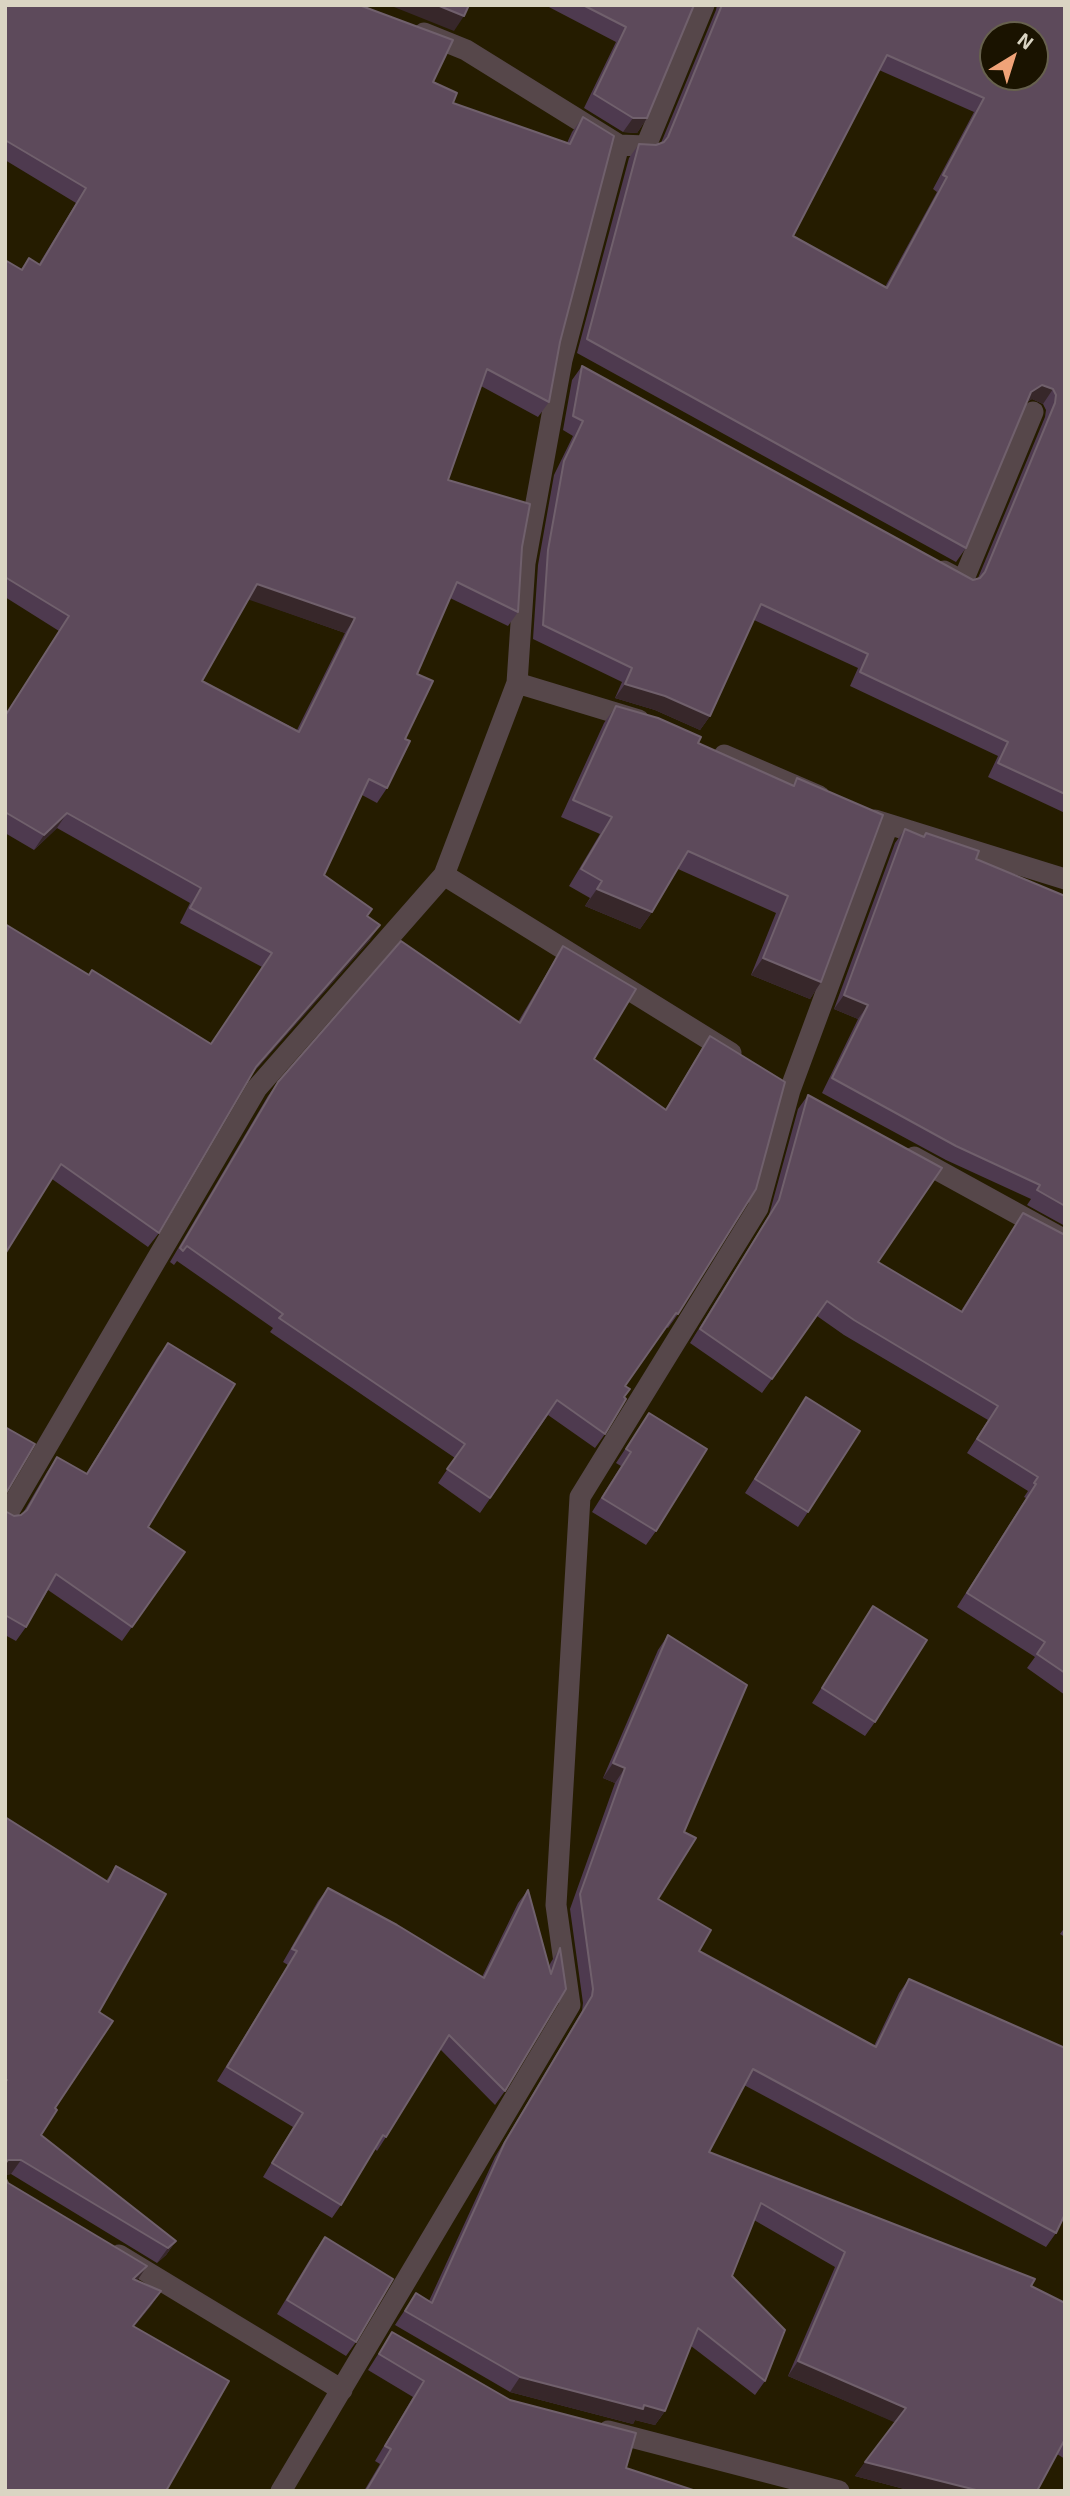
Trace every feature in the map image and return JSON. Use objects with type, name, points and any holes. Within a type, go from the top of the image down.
[{"type":"street","points":[[404,25],[466,50],[619,145],[646,146],[704,5]]},
{"type":"street","points":[[5,1518],[257,1088],[444,875],[517,683],[525,563],[562,359],[619,145]]},
{"type":"street","points":[[562,359],[587,373]]},
{"type":"street","points":[[926,561],[963,581],[1033,412]]},
{"type":"street","points":[[517,683],[663,729]]},
{"type":"street","points":[[701,745],[838,804]]},
{"type":"street","points":[[863,815],[887,825],[1065,879]]},
{"type":"street","points":[[281,2491],[570,2005],[556,1905],[580,1497],[758,1208],[790,1090],[887,825]]},
{"type":"street","points":[[444,875],[744,1061]]},
{"type":"street","points":[[767,1075],[814,1103]]},
{"type":"street","points":[[898,1148],[1065,1240]]},
{"type":"street","points":[[98,2242],[342,2390]]},
{"type":"street","points":[[377,2330],[400,2343]]},
{"type":"street","points":[[585,2425],[839,2491]]},
{"type":"building","points":[[5,5],[359,5],[453,40],[433,82],[457,93],[453,103],[570,144],[583,117],[614,136],[560,342],[549,402],[487,369],[448,480],[530,504],[522,547],[518,612],[457,582],[417,674],[433,681],[405,739],[410,741],[387,788],[369,779],[324,875],[372,909],[367,916],[380,925],[256,1067],[159,1233],[61,1164],[5,1254],[5,924],[89,975],[92,970],[211,1044],[272,953],[190,908],[201,888],[67,813],[44,835],[5,812],[5,716],[69,616],[5,577],[5,260],[22,270],[29,258],[40,265],[86,188],[5,140]],"holes":[[[257,584],[355,618],[299,732],[202,681]]]},
{"type":"building","points":[[437,5],[469,5],[464,16]]},
{"type":"building","points":[[583,5],[694,5],[647,118],[633,118],[594,94],[626,27]]},
{"type":"building","points":[[722,5],[1065,5],[1065,794],[998,763],[1008,742],[860,672],[868,654],[761,604],[710,716],[665,696],[625,684],[632,668],[543,625],[548,550],[564,461],[583,421],[573,416],[582,366],[973,580],[980,578],[985,572],[1055,403],[1056,395],[1053,389],[1042,385],[1031,392],[966,548],[587,339],[639,144],[656,145],[664,142]],"holes":[[[887,55],[984,98],[943,175],[947,177],[887,288],[793,236]]]},
{"type":"building","points":[[616,706],[658,718],[701,737],[698,743],[794,786],[797,778],[883,815],[821,982],[763,958],[788,896],[688,851],[652,912],[597,889],[602,881],[581,869],[612,817],[573,800]]},
{"type":"building","points":[[905,829],[924,837],[926,833],[979,851],[976,859],[1065,896],[1065,1206],[1037,1190],[1040,1185],[956,1146],[832,1078],[868,1005],[844,995]]},
{"type":"building","points":[[401,941],[520,1023],[563,946],[636,989],[594,1059],[666,1110],[710,1036],[785,1082],[756,1189],[678,1314],[676,1313],[625,1386],[630,1389],[624,1397],[626,1399],[605,1434],[557,1400],[490,1498],[447,1469],[465,1444],[279,1318],[283,1314],[187,1246],[183,1251],[180,1248],[278,1082]]},
{"type":"building","points":[[808,1095],[942,1168],[878,1262],[962,1312],[1023,1213],[1065,1235],[1065,1673],[1037,1654],[1045,1642],[967,1593],[1038,1477],[977,1439],[998,1406],[827,1301],[772,1379],[700,1329],[779,1200]]},
{"type":"building","points":[[168,1343],[235,1384],[148,1527],[185,1552],[132,1627],[56,1574],[26,1627],[5,1615],[5,1511],[14,1516],[27,1510],[57,1457],[87,1474]]},
{"type":"building","points":[[806,1397],[860,1431],[808,1512],[755,1479]]},
{"type":"building","points":[[649,1413],[707,1449],[656,1531],[602,1498],[631,1452],[626,1449]]},
{"type":"building","points":[[5,1427],[35,1444],[5,1495]]},
{"type":"building","points":[[873,1606],[927,1640],[875,1722],[822,1688]]},
{"type":"building","points":[[668,1635],[747,1685],[684,1832],[696,1838],[658,1899],[711,1930],[699,1951],[876,2047],[909,1979],[1065,2048],[1065,2214],[1056,2233],[753,2069],[709,2152],[1035,2279],[1031,2286],[1065,2303],[1065,2439],[1037,2491],[980,2491],[865,2462],[906,2408],[798,2361],[845,2252],[761,2203],[732,2276],[785,2330],[765,2381],[698,2328],[665,2411],[644,2405],[643,2409],[520,2377],[405,2311],[416,2293],[432,2303],[505,2142],[592,1996],[580,1894],[625,1768],[613,1763]]},
{"type":"building","points":[[5,1817],[108,1882],[116,1866],[166,1894],[99,2012],[113,2021],[55,2108],[57,2110],[41,2135],[176,2241],[168,2248],[21,2160],[8,2160],[5,2164]]},
{"type":"building","points":[[328,1888],[397,1925],[484,1978],[528,1890],[551,1974],[560,1948],[566,1989],[505,2091],[449,2035],[341,2205],[272,2163],[303,2113],[227,2067],[297,1951],[292,1949]]},
{"type":"building","points":[[5,2177],[8,2183],[147,2266],[133,2279],[161,2291],[133,2326],[229,2381],[166,2491],[5,2491]]},
{"type":"building","points":[[325,2237],[393,2279],[356,2342],[287,2300]]},
{"type":"building","points":[[392,2332],[510,2400],[636,2433],[626,2468],[696,2491],[366,2491],[391,2449],[385,2446],[424,2381],[379,2354]]}]
